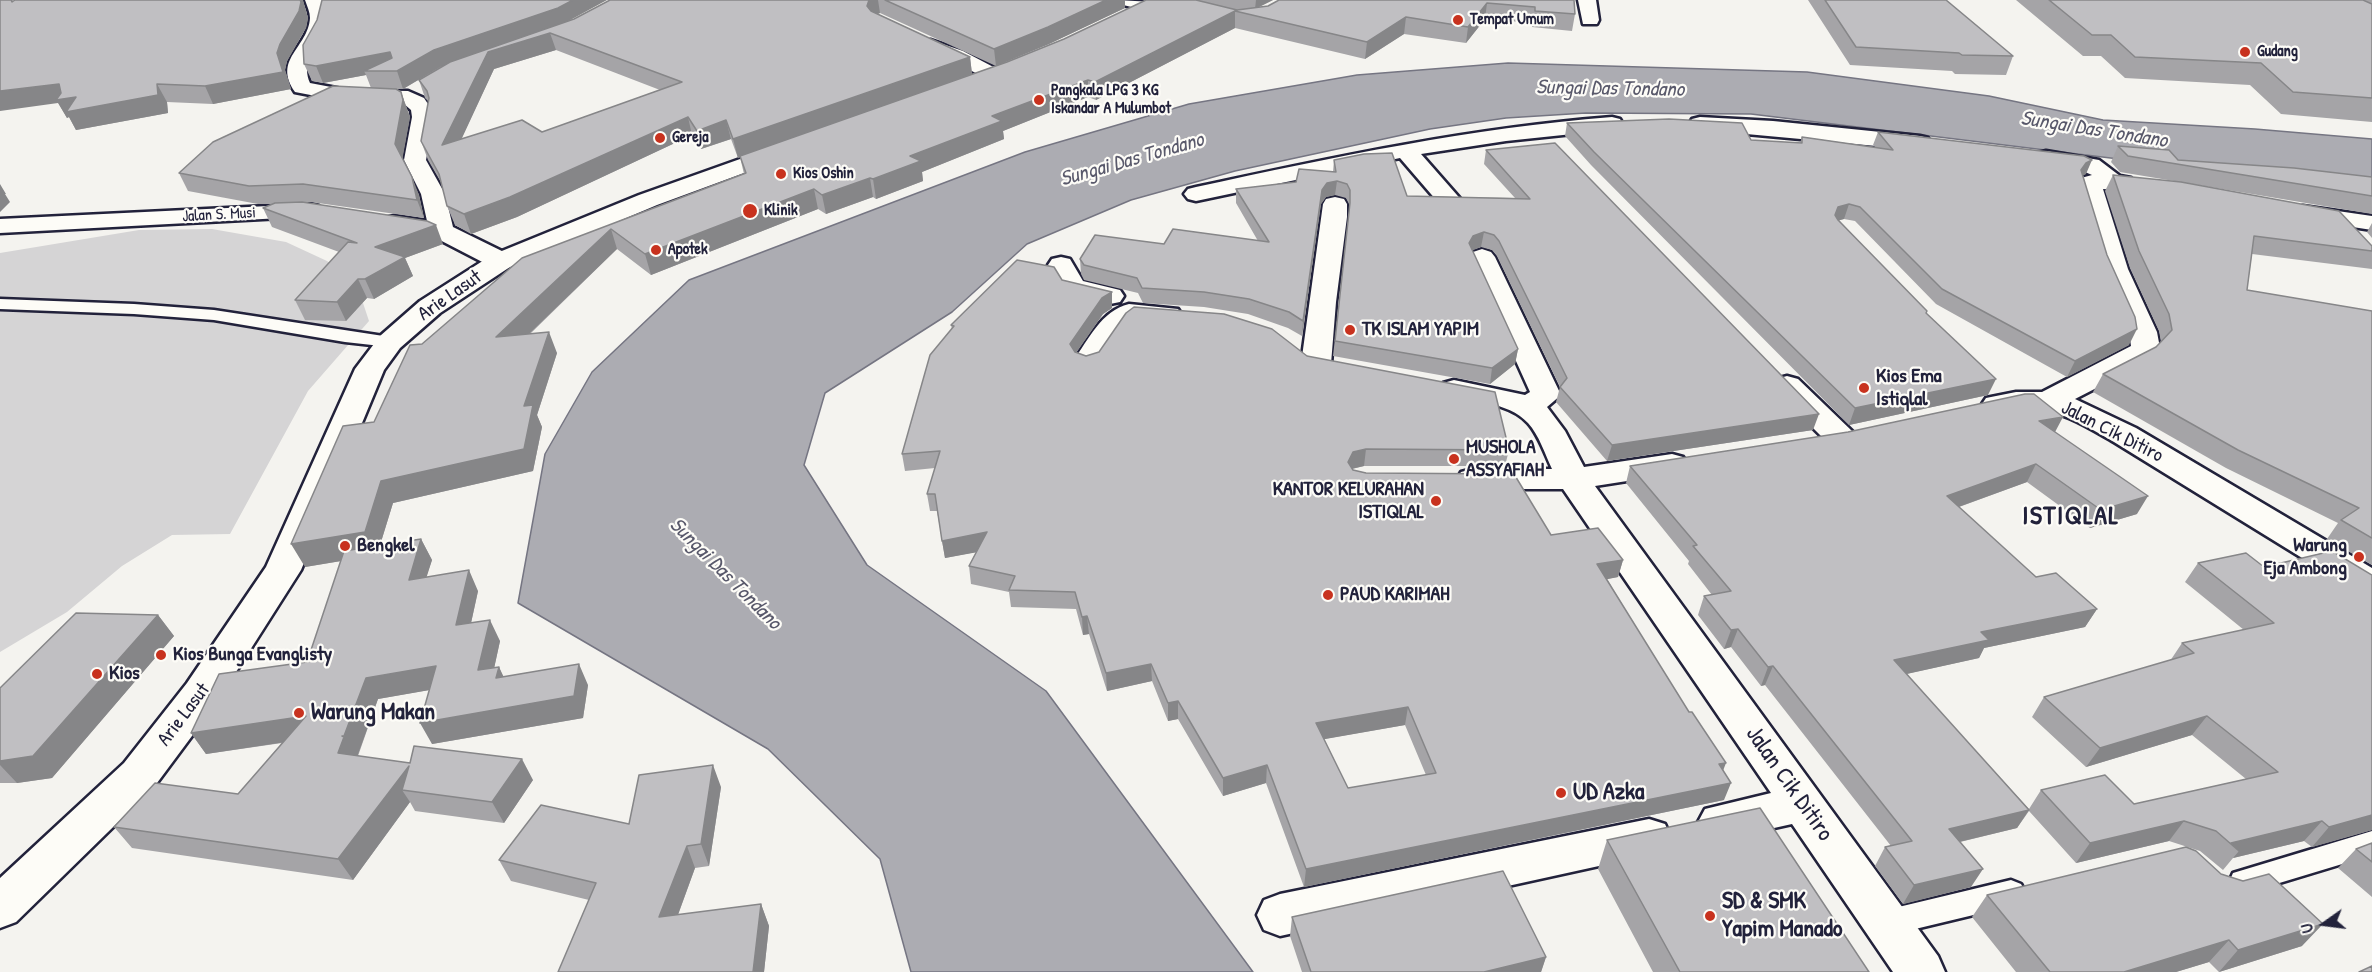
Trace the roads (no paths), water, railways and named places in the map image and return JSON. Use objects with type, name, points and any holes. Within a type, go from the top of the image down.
[{"type":"street","points":[[314,0],[319,17],[318,24],[298,60],[298,80],[302,88],[347,96],[408,97],[416,101],[422,112],[423,123],[415,160],[423,179],[432,191],[441,231]]},
{"type":"street","points":[[1587,0],[1590,20]]},
{"type":"street","points":[[1107,26],[1144,2]]},
{"type":"street","points":[[911,36],[956,55],[1007,70],[956,88]]},
{"type":"street","points":[[408,97],[428,85]]},
{"type":"street","points":[[1196,194],[1459,140],[1544,129],[1633,124]]},
{"type":"street","points":[[1675,124],[1773,128],[1938,145]]},
{"type":"street","points":[[1544,129],[1566,155]]},
{"type":"street","name":"Arie Lasut","points":[[0,908],[139,775],[201,694],[283,570],[370,369],[390,342],[430,307],[501,261],[648,200],[814,140]]},
{"type":"street","points":[[1405,150],[1452,203]]},
{"type":"street","points":[[2021,155],[2083,162],[2104,172],[2112,182]]},
{"type":"street","points":[[2050,400],[2135,357],[2146,348],[2143,332],[2115,268],[2089,183],[2095,181],[2149,186]]},
{"type":"street","points":[[1290,344],[1330,366],[1335,204]]},
{"type":"street","points":[[2277,207],[2339,220],[2367,234]]},
{"type":"street","name":"Jalan S. Musi","points":[[0,226],[311,211],[333,214]]},
{"type":"street","points":[[376,220],[441,231],[501,261]]},
{"type":"street","points":[[1429,385],[1481,393],[1527,407],[1545,395],[1509,311],[1482,257]]},
{"type":"street","points":[[1061,265],[1073,287],[1127,301],[1129,312]]},
{"type":"street","points":[[1088,361],[1115,321],[1129,312],[1194,318]]},
{"type":"street","points":[[1769,365],[1853,436],[1806,444]]},
{"type":"street","name":"Jalan Cik Ditiro","points":[[1969,410],[2005,391],[2050,400],[2084,413],[2125,435],[2372,584]]},
{"type":"street","name":"Jalan Cik Ditiro","points":[[1527,407],[1539,415],[1573,479],[1921,972]]},
{"type":"street","points":[[1445,479],[1573,479],[1701,459]]},
{"type":"street","points":[[1280,915],[1803,804]]},
{"type":"lane","points":[[0,304],[138,309],[216,316],[345,338],[390,342]]},
{"type":"lane","points":[[2214,885],[2225,888],[2372,843]]},
{"type":"lane","points":[[1886,923],[2033,888]]},
{"type":"water","name":"Sungai Das Tondano","points":[[1508,63],[1807,72],[1989,96],[2103,120],[2372,139],[2372,190],[1751,114],[1586,113],[1506,118],[1430,129],[1235,171],[1131,200],[1027,244],[952,312],[825,393],[804,465],[867,565],[1046,691],[1253,972],[911,972],[880,859],[768,749],[518,603],[545,454],[592,372],[689,280],[1025,152],[1189,104],[1357,75]]},
{"type":"place","name":"Tempat Umum","points":[[1458,20]]},
{"type":"place","name":"Gudang","points":[[2245,52]]},
{"type":"place","name":"Pangkala LPG 3 KG Iskandar A Mulumbot","points":[[1039,100]]},
{"type":"place","name":"Gereja","points":[[660,138]]},
{"type":"place","name":"Kios Oshin","points":[[781,174]]},
{"type":"place","name":"Klinik","points":[[750,211]]},
{"type":"place","name":"Apotek","points":[[656,250]]},
{"type":"place","name":"TK ISLAM YAPIM","points":[[1350,330]]},
{"type":"place","name":"Kios Ema Istiqlal","points":[[1864,388]]},
{"type":"place","name":"MUSHOLA ASSYAFIAH","points":[[1454,459]]},
{"type":"place","name":"KANTOR KELURAHAN ISTIQLAL","points":[[1436,501]]},
{"type":"place","name":"Bengkel","points":[[345,546]]},
{"type":"place","name":"Warung Eja Ambong","points":[[2359,557]]},
{"type":"place","name":"PAUD KARIMAH","points":[[1328,595]]},
{"type":"place","name":"Kios Bunga Evanglisty","points":[[161,655]]},
{"type":"place","name":"Kios","points":[[97,674]]},
{"type":"place","name":"Warung Makan","points":[[299,713]]},
{"type":"place","name":"UD Azka","points":[[1561,793]]},
{"type":"place","name":"SD & SMK Yapim Manado","points":[[1710,916]]},
{"type":"district","name":"ISTIQLAL","points":[[2071,517]]}]
